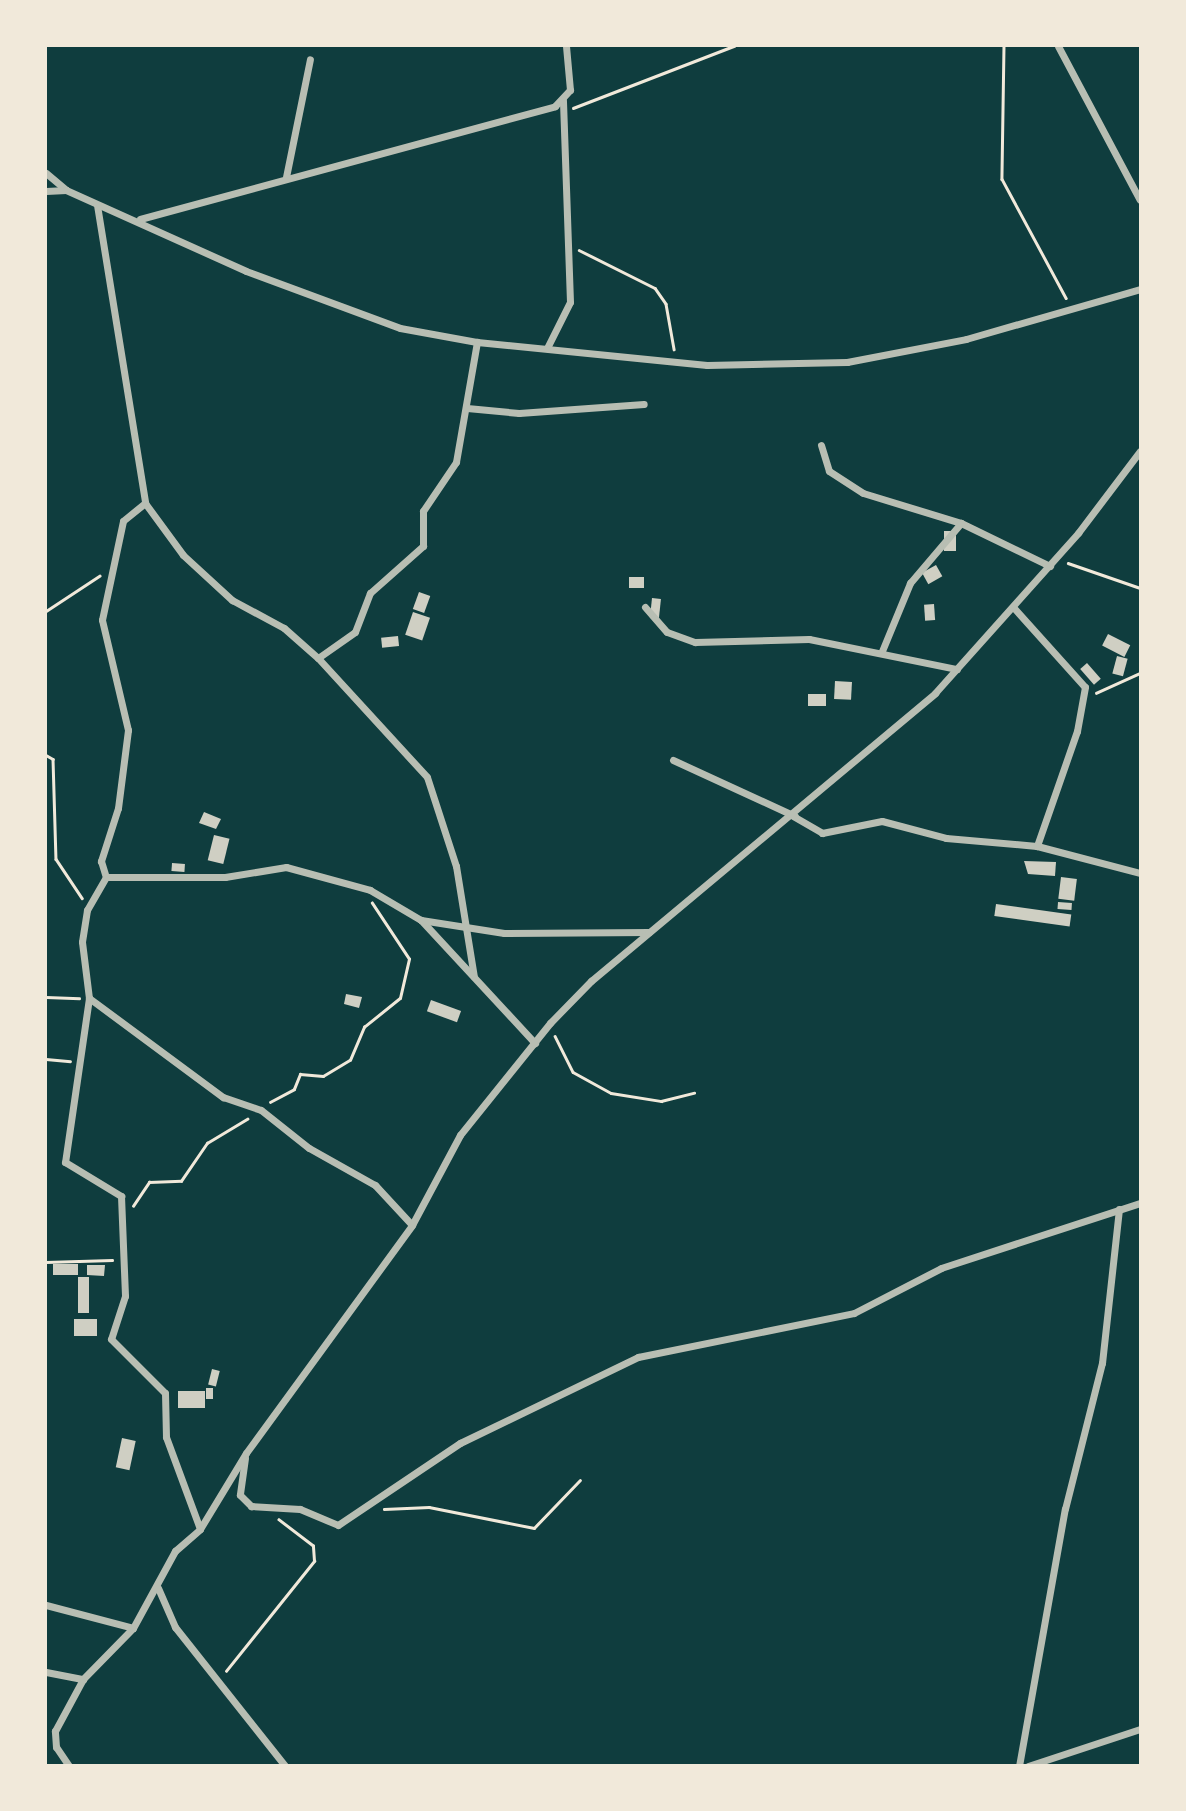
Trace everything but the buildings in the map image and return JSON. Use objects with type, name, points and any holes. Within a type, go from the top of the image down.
[{"type":"street","points":[[547,348],[570,302],[569,242],[562,206],[563,100],[572,79],[566,46]]},
{"type":"street","points":[[1058,46],[1140,200]]},
{"type":"street","points":[[286,177],[310,59]]},
{"type":"street","points":[[140,219],[286,177],[447,139],[563,100]]},
{"type":"street","points":[[46,173],[66,190],[97,205],[140,219],[246,271],[400,328],[477,342],[679,362],[783,367],[847,362],[1072,311],[1140,289]]},
{"type":"street","points":[[46,191],[66,190]]},
{"type":"street","points":[[97,205],[145,503],[183,555],[222,591],[284,628],[318,658],[427,777],[444,819],[470,929],[474,977]]},
{"type":"street","points":[[318,658],[355,632],[370,593],[419,554],[423,511],[450,479],[467,408],[477,342]]},
{"type":"street","points":[[467,408],[519,413],[644,404]]},
{"type":"street","points":[[821,445],[824,462],[841,481],[961,523],[1050,566]]},
{"type":"street","points":[[69,1766],[56,1747],[55,1731],[83,1679],[133,1628],[158,1588],[175,1551],[200,1529],[246,1453],[412,1225],[460,1135],[550,1023],[651,932],[794,816],[957,669],[1058,557],[1140,451]]},
{"type":"street","points":[[145,503],[123,521],[102,620],[128,730],[118,808],[101,861],[106,877],[88,910],[82,959],[89,998],[65,1162],[118,1190],[124,1221],[122,1259],[125,1296],[111,1339],[165,1393],[168,1444],[200,1529]]},
{"type":"street","points":[[883,651],[910,583],[961,523]]},
{"type":"street","points":[[645,607],[667,632],[695,642],[809,639],[883,651],[957,669]]},
{"type":"street","points":[[1014,608],[1069,662],[1085,695],[1037,846]]},
{"type":"street","points":[[673,760],[794,816],[822,833],[882,821],[946,838],[1037,846],[1140,873]]},
{"type":"street","points":[[106,877],[225,877],[286,867],[370,890],[421,920],[535,1044]]},
{"type":"street","points":[[421,920],[470,929],[651,932]]},
{"type":"street","points":[[89,998],[223,1097],[261,1110],[309,1148],[375,1185],[412,1225]]},
{"type":"street","points":[[246,1453],[240,1495],[251,1506],[300,1509],[333,1525],[363,1509],[460,1443],[638,1357],[864,1309],[940,1268],[1140,1203]]},
{"type":"street","points":[[1019,1766],[1065,1509],[1102,1363],[1119,1209]]},
{"type":"street","points":[[158,1588],[175,1627],[285,1766]]},
{"type":"street","points":[[46,1605],[133,1628]]},
{"type":"street","points":[[46,1672],[83,1679]]},
{"type":"street","points":[[1028,1766],[1140,1729]]},
{"type":"path","points":[[564,111],[734,46]]},
{"type":"path","points":[[1004,46],[1002,180],[1072,311]]},
{"type":"path","points":[[569,242],[655,288],[666,304],[679,362]]},
{"type":"path","points":[[1058,557],[1140,588]]},
{"type":"path","points":[[46,611],[113,565]]},
{"type":"path","points":[[1085,695],[1140,673]]},
{"type":"path","points":[[46,755],[53,759],[55,859],[88,910]]},
{"type":"path","points":[[124,1221],[149,1182],[181,1181],[207,1143],[294,1089],[300,1074],[323,1076],[350,1060],[364,1027],[400,998],[409,959],[373,908],[370,890]]},
{"type":"path","points":[[46,997],[89,998]]},
{"type":"path","points":[[550,1023],[580,1079],[611,1093],[661,1101],[694,1093]]},
{"type":"path","points":[[46,1059],[79,1061]]},
{"type":"path","points":[[46,1262],[122,1259]]},
{"type":"path","points":[[363,1509],[429,1507],[534,1528],[580,1480]]},
{"type":"path","points":[[221,1684],[229,1664],[314,1560],[313,1546],[264,1507]]}]
